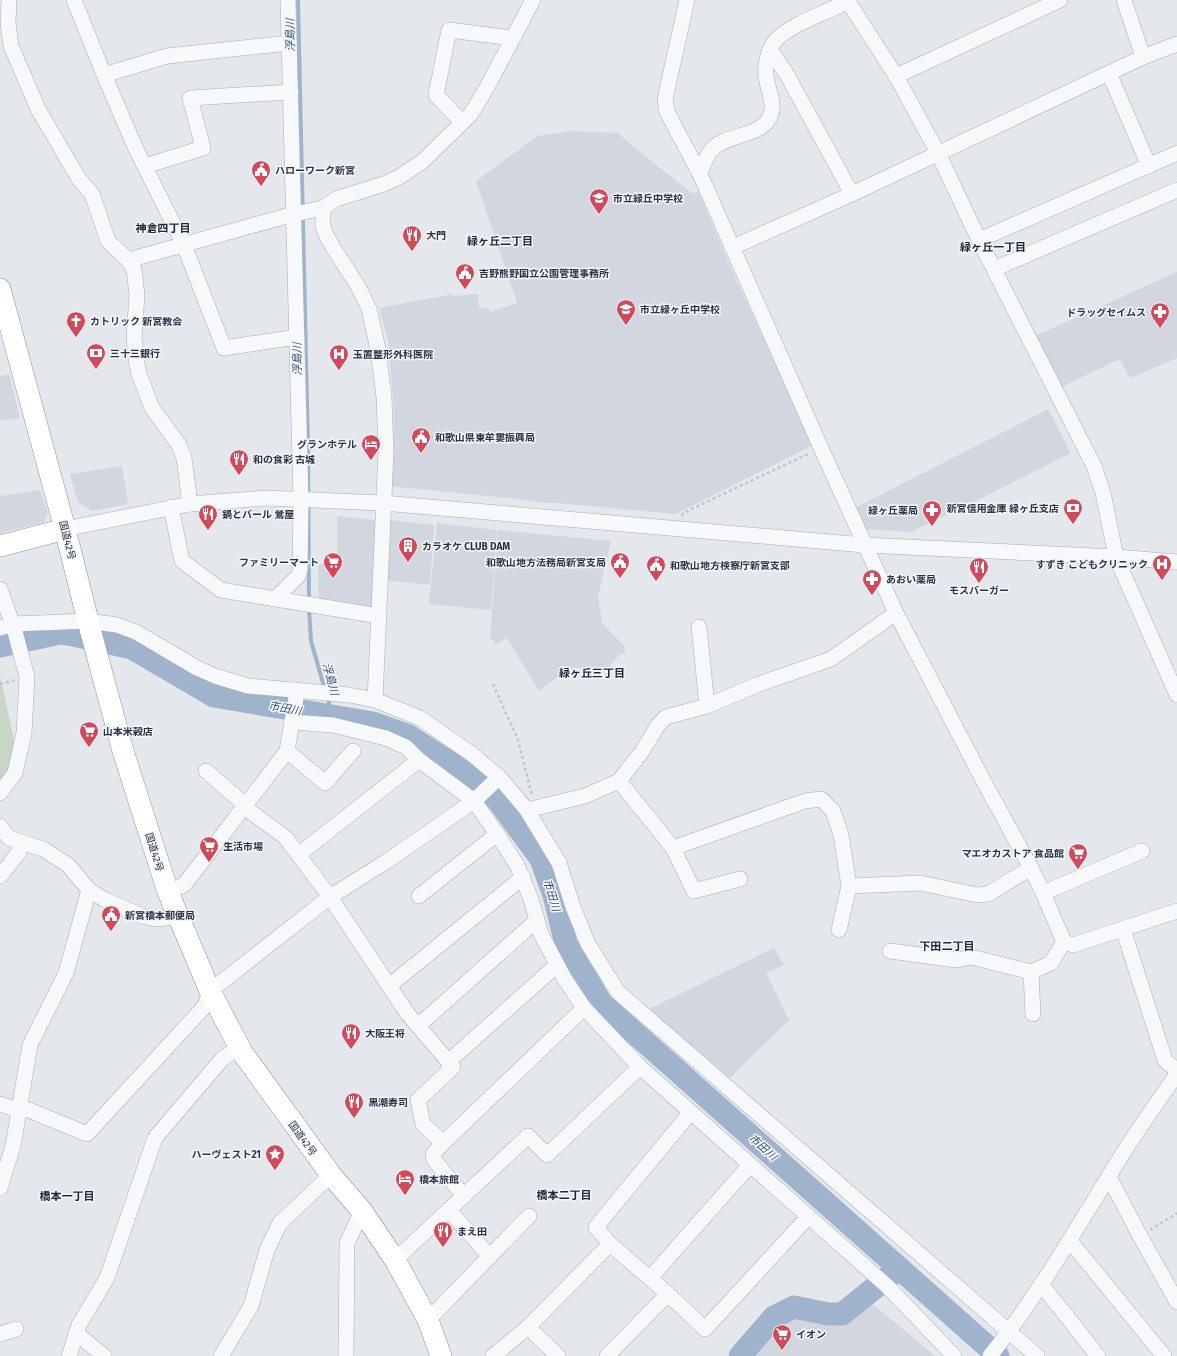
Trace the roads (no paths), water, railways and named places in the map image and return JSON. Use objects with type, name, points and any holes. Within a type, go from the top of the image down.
[{"type":"highway","name":"国道42号","points":[[0,289],[66,529],[91,633],[123,751],[168,892],[178,917],[210,991],[239,1047],[331,1175],[362,1211],[395,1260],[428,1320],[441,1356]]},
{"type":"highway","points":[[0,546],[66,529]]},
{"type":"street","points":[[9,0],[8,23],[11,46],[38,109],[79,179],[92,194],[108,241],[128,260],[134,269],[136,290],[134,337],[139,374],[152,408],[179,445],[184,458],[190,504]]},
{"type":"street","points":[[74,0],[104,76],[136,149],[184,245],[224,348],[297,337]]},
{"type":"street","points":[[275,599],[298,576],[300,571],[301,500],[288,0]]},
{"type":"street","points":[[128,260],[294,214],[323,208],[336,199],[384,184],[399,177],[423,161],[470,114],[486,89],[533,0]]},
{"type":"street","points":[[687,0],[665,99],[667,112],[700,174],[864,545],[896,613],[983,780],[1031,868],[1064,942],[1073,945],[1177,911]]},
{"type":"street","points":[[700,174],[705,160],[715,146],[756,131],[770,118],[773,110],[766,77],[766,64],[775,40],[786,32],[848,0],[896,76],[938,153],[979,240],[1094,466],[1103,494],[1116,557],[1177,695]]},
{"type":"street","points":[[896,76],[1060,0]]},
{"type":"street","points":[[1124,0],[1143,57]]},
{"type":"street","points":[[462,122],[436,95],[449,30],[512,38]]},
{"type":"street","points":[[104,76],[167,56],[289,43]]},
{"type":"street","points":[[733,247],[852,194],[1143,57],[1177,44]]},
{"type":"street","points":[[770,50],[786,73],[852,194]]},
{"type":"street","points":[[1109,73],[1149,166]]},
{"type":"street","points":[[144,166],[202,148],[190,98],[291,92]]},
{"type":"street","points":[[979,240],[1177,153]]},
{"type":"street","points":[[994,269],[1177,190]]},
{"type":"street","points":[[323,208],[326,235],[363,294],[369,309],[378,349],[384,397],[386,452],[375,700]]},
{"type":"street","points":[[66,529],[172,506],[246,499],[301,500],[383,503],[864,545],[1116,557],[1177,562]]},
{"type":"street","points":[[172,506],[182,561],[222,590],[379,616]]},
{"type":"street","points":[[0,588],[9,627],[22,656],[27,676],[24,733],[15,773],[0,793]]},
{"type":"street","points":[[532,809],[585,796],[619,780],[643,750],[658,725],[666,717],[707,706],[759,684],[831,659],[896,613]]},
{"type":"street","points":[[9,627],[91,633],[117,625],[136,632],[198,668],[215,676],[248,686],[296,694],[349,695],[375,700],[420,718],[474,755],[532,809],[558,863],[573,907],[588,944],[618,992],[1037,1356]]},
{"type":"street","points":[[699,627],[707,706]]},
{"type":"street","points":[[168,892],[184,885],[287,751],[296,694]]},
{"type":"street","points":[[292,722],[333,725],[386,738],[406,747],[418,760],[474,801],[517,865],[523,877],[541,934],[564,978],[584,1008],[640,1067],[882,1282],[954,1356]]},
{"type":"street","points":[[287,751],[325,783],[352,751]]},
{"type":"street","points":[[298,855],[418,760]]},
{"type":"street","points":[[206,771],[242,802],[244,808],[285,837],[330,897],[407,1013],[453,1067],[418,1100],[423,1124],[443,1142]]},
{"type":"street","points":[[0,1104],[19,1108],[87,1134],[205,1006],[210,991],[330,897],[387,861],[474,801],[499,777]]},
{"type":"street","points":[[619,780],[673,848],[694,890],[740,879]]},
{"type":"street","points":[[673,848],[805,801],[821,799],[833,811],[841,835],[849,886],[839,930]]},
{"type":"street","points":[[0,826],[9,838],[43,849],[68,865],[89,890],[105,900],[142,916],[156,919],[178,917]]},
{"type":"street","points":[[419,896],[497,834]]},
{"type":"street","points":[[0,876],[19,852],[20,842]]},
{"type":"street","points":[[1043,893],[1142,852]]},
{"type":"street","points":[[849,886],[921,883],[977,895],[988,894],[1031,868]]},
{"type":"street","points":[[389,986],[523,877]]},
{"type":"street","points":[[0,1188],[13,1146],[30,1045],[66,973],[89,890]]},
{"type":"street","points":[[418,1026],[537,920]]},
{"type":"street","points":[[990,1356],[1009,1332],[1070,1241],[1128,1146],[1177,1072],[1165,1060],[1123,929]]},
{"type":"street","points":[[890,951],[957,960],[971,957],[1031,972],[1051,963],[1064,942]]},
{"type":"street","points":[[448,1062],[557,965]]},
{"type":"street","points":[[1031,972],[1033,1014]]},
{"type":"street","points":[[464,1196],[434,1160],[433,1154],[443,1142],[584,1008]]},
{"type":"street","points":[[69,1356],[79,1326],[107,1278],[155,1138],[222,1059],[239,1047]]},
{"type":"street","points":[[395,1260],[528,1136],[547,1156],[640,1067]]},
{"type":"street","points":[[690,1113],[596,1227],[610,1244],[705,1328],[808,1217]]},
{"type":"street","points":[[650,1278],[750,1165]]},
{"type":"street","points":[[221,1356],[251,1306],[267,1250],[280,1223],[331,1175]]},
{"type":"street","points":[[1109,1177],[1177,1302]]},
{"type":"street","points":[[449,1210],[490,1257]]},
{"type":"street","points":[[346,1356],[347,1243],[362,1211]]},
{"type":"street","points":[[428,1320],[529,1216]]},
{"type":"street","points":[[1070,1241],[1164,1356]]},
{"type":"street","points":[[493,1356],[528,1327],[610,1244]]},
{"type":"street","points":[[1041,1284],[1098,1356]]},
{"type":"street","points":[[607,1356],[668,1294]]},
{"type":"street","points":[[528,1327],[558,1356]]},
{"type":"street","points":[[0,1334],[16,1329]]},
{"type":"street","points":[[76,1333],[104,1356]]},
{"type":"waterway","name":"浮島川","points":[[298,0],[308,447],[309,601]]},
{"type":"waterway","name":"浮島川","points":[[309,608],[311,641],[325,690]]},
{"type":"waterway","name":"市田川","points":[[0,646],[60,633],[132,648],[214,696],[373,723],[407,735],[463,771],[497,799],[541,859],[554,895],[566,944],[601,1003],[998,1356]]},
{"type":"waterway","name":"浮島川","points":[[327,696],[332,715]]},
{"type":"waterway","points":[[740,1356],[774,1317],[794,1307],[828,1314],[842,1314],[898,1269]]},
{"type":"place","name":"ハローワーク新宮","points":[[261,187]]},
{"type":"place","name":"市立緑丘中学校","points":[[599,215]]},
{"type":"place","name":"大門","points":[[412,252]]},
{"type":"place","name":"吉野熊野国立公園管理事務所","points":[[465,290]]},
{"type":"place","name":"市立緑ヶ丘中学校","points":[[626,326]]},
{"type":"place","name":"ドラッグセイムス","points":[[1160,329]]},
{"type":"place","name":"カトリック 新宮教会","points":[[76,338]]},
{"type":"place","name":"三十三銀行","points":[[96,370]]},
{"type":"place","name":"玉置整形外科医院","points":[[339,371]]},
{"type":"place","name":"和歌山県東牟婁振興局","points":[[421,454]]},
{"type":"place","name":"グランホテル","points":[[371,461]]},
{"type":"place","name":"和の食彩 古城","points":[[239,476]]},
{"type":"place","name":"新宮信用金庫 緑ヶ丘支店","points":[[1073,525]]},
{"type":"place","name":"緑ヶ丘薬局","points":[[932,527]]},
{"type":"place","name":"鍋とバール 鶯屋","points":[[208,531]]},
{"type":"place","name":"カラオケ CLUB DAM","points":[[408,563]]},
{"type":"place","name":"ファミリーマート","points":[[333,579]]},
{"type":"place","name":"和歌山地方法務局新宮支局","points":[[620,579]]},
{"type":"place","name":"すずき こどもクリニック","points":[[1162,581]]},
{"type":"place","name":"和歌山地方検察庁新宮支部","points":[[656,582]]},
{"type":"place","name":"モスバーガー","points":[[979,584]]},
{"type":"place","name":"あおい薬局","points":[[872,596]]},
{"type":"place","name":"山本米穀店","points":[[89,748]]},
{"type":"place","name":"生活市場","points":[[209,863]]},
{"type":"place","name":"マエオカストア 食品館","points":[[1078,870]]},
{"type":"place","name":"新宮橋本郵便局","points":[[111,932]]},
{"type":"place","name":"大阪王将","points":[[351,1050]]},
{"type":"place","name":"黒潮寿司","points":[[354,1119]]},
{"type":"place","name":"ハーヴェスト21","points":[[275,1171]]},
{"type":"place","name":"橋本旅館","points":[[405,1196]]},
{"type":"place","name":"まえ田","points":[[443,1248]]},
{"type":"place","name":"イオン","points":[[782,1351]]},
{"type":"district","name":"神倉四丁目","points":[[163,228]]},
{"type":"district","name":"緑ヶ丘二丁目","points":[[500,241]]},
{"type":"district","name":"緑ヶ丘一丁目","points":[[993,247]]},
{"type":"district","name":"緑ヶ丘三丁目","points":[[592,673]]},
{"type":"district","name":"下田二丁目","points":[[947,946]]},
{"type":"district","name":"橋本二丁目","points":[[564,1195]]},
{"type":"district","name":"橋本一丁目","points":[[67,1196]]}]
